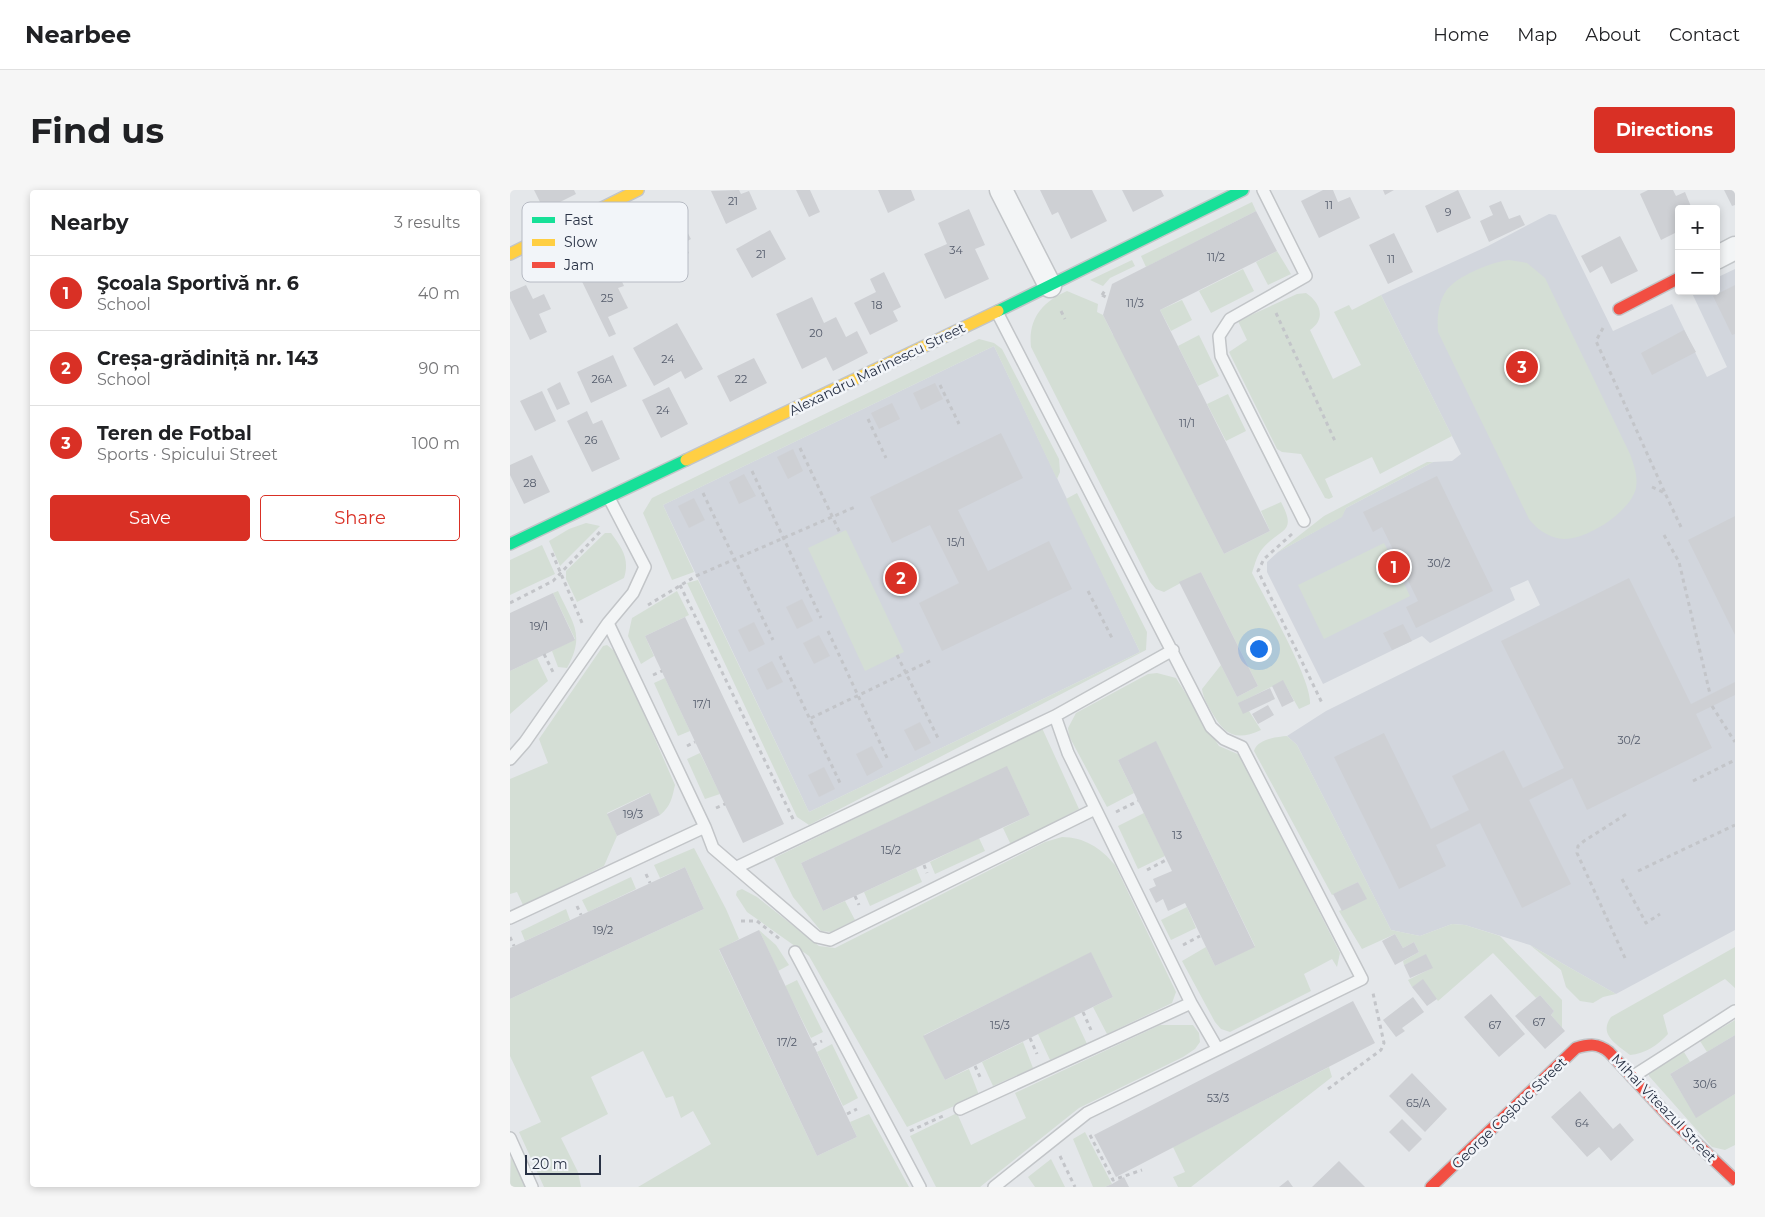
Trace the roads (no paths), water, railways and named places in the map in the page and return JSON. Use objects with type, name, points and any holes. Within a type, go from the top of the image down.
[{"type":"street","points":[[614,202],[638,190]]},
{"type":"street","points":[[1001,190],[1050,286]]},
{"type":"street","name":"Alexandru Marinescu Street","points":[[510,544],[997,312],[1242,190]]},
{"type":"street","points":[[510,254],[522,248]]},
{"type":"street","points":[[1720,256],[1735,248]]},
{"type":"street","points":[[1619,309],[1675,280]]},
{"type":"street","name":"Mihai Viteazul Street","points":[[1590,1044],[1601,1045],[1671,1119],[1735,1180]]},
{"type":"street","name":"George Coșbuc Street","points":[[1431,1187],[1576,1048],[1590,1044]]},
{"type":"lane","points":[[1263,190],[1306,276],[1230,318],[1219,336],[1221,356],[1304,521]]},
{"type":"lane","points":[[994,1187],[1087,1113],[1362,979],[1242,747],[1224,739],[1211,727],[1173,650],[997,312]]},
{"type":"lane","points":[[510,759],[525,742],[592,644],[633,593],[645,567],[610,498]]},
{"type":"lane","points":[[608,623],[705,827],[713,848],[817,936],[830,940],[1096,809]]},
{"type":"lane","points":[[737,867],[1056,716],[1173,650]]},
{"type":"lane","points":[[1056,716],[1068,753],[1191,1003],[1217,1048]]},
{"type":"lane","points":[[510,918],[705,827]]},
{"type":"lane","points":[[795,952],[920,1187]]},
{"type":"lane","points":[[960,1109],[1191,1003]]},
{"type":"lane","points":[[1632,1077],[1735,1011]]},
{"type":"lane","points":[[510,1138],[532,1187]]},
{"type":"place","name":"Teren de Fotbal","points":[[1522,367]]},
{"type":"place","name":"Şcoala Sportivă nr. 6","points":[[1394,567]]},
{"type":"place","name":"Creșa-grădiniță nr. 143","points":[[901,578]]}]
